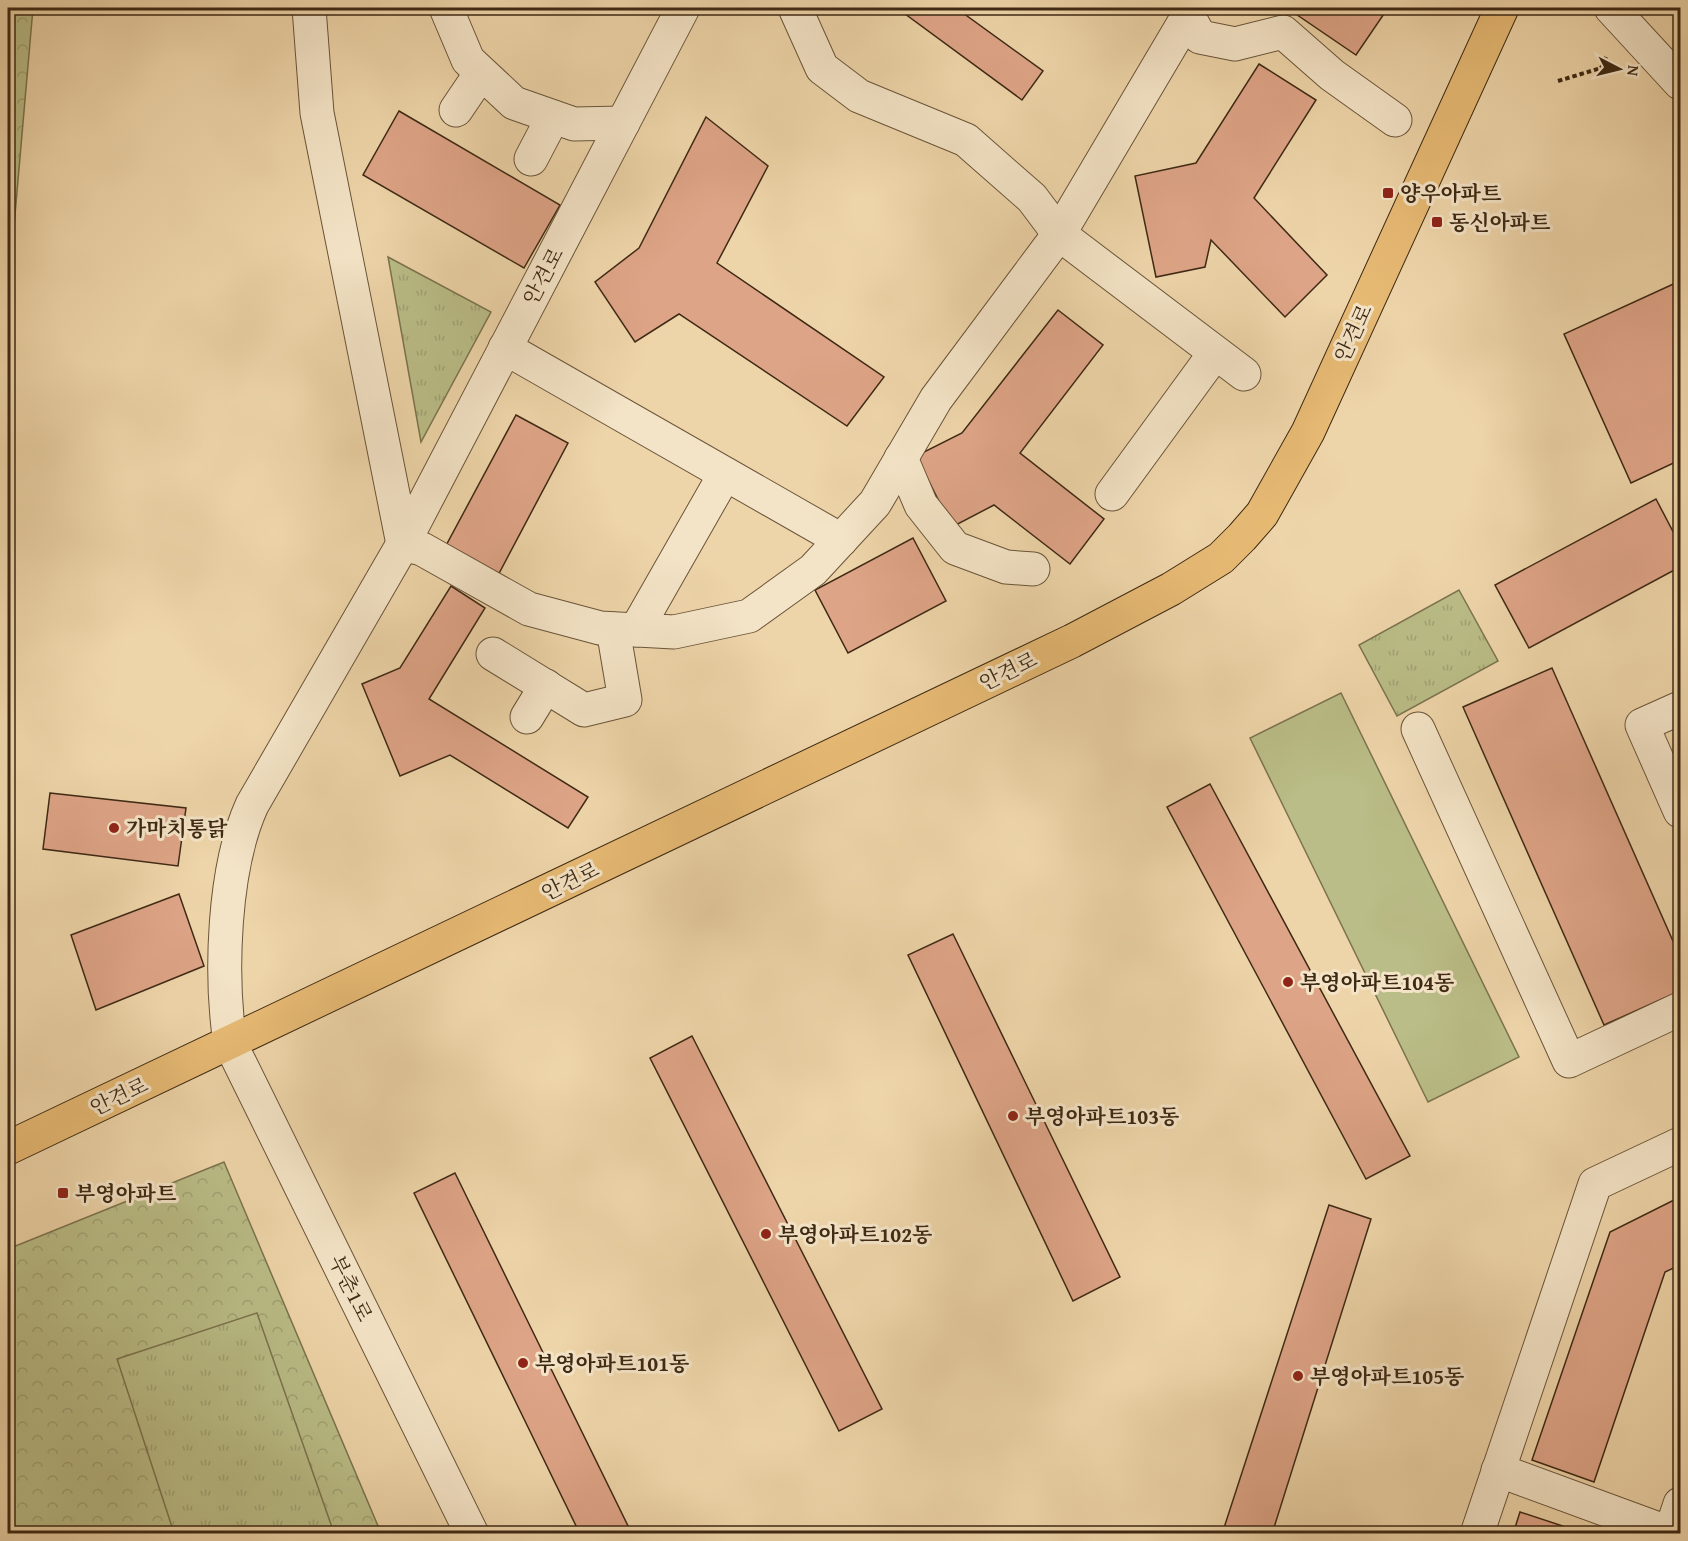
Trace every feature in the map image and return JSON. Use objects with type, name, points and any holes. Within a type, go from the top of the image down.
[{"type":"main road","name":"안견로","points":[[8,1148],[1072,641],[1171,589],[1221,558],[1262,514],[1308,432],[1502,8]]},
{"type":"street","points":[[309,8],[317,113],[403,544],[422,549],[529,609],[600,628],[674,632],[749,616],[813,570],[875,502],[936,399],[1059,234],[1186,12]]},
{"type":"street","points":[[446,8],[468,60],[514,103],[574,124],[623,123]]},
{"type":"street","name":"안견로","points":[[231,1043],[225,986],[227,917],[234,860],[244,823],[252,805],[403,544],[683,8]]},
{"type":"street","points":[[795,8],[822,68],[859,96],[966,140],[1032,198],[1059,234],[1244,374]]},
{"type":"street","points":[[1611,8],[1680,82]]},
{"type":"street","points":[[1186,12],[1200,37],[1235,44],[1276,20],[1332,75],[1395,120]]},
{"type":"street","points":[[456,110],[481,73]]},
{"type":"street","points":[[531,159],[553,117]]},
{"type":"street","points":[[505,348],[841,540]]},
{"type":"street","points":[[1112,494],[1215,353]]},
{"type":"street","points":[[902,458],[921,505],[955,548],[1006,567],[1033,569]]},
{"type":"street","points":[[493,654],[584,710],[625,700],[625,629],[725,474]]},
{"type":"street","points":[[527,717],[546,686]]},
{"type":"street","points":[[1680,708],[1642,725],[1680,811]]},
{"type":"street","points":[[1418,729],[1569,1061],[1680,1009]]},
{"type":"street","name":"부춘1로","points":[[231,1043],[472,1533]]},
{"type":"street","points":[[1477,1533],[1595,1184],[1680,1144]]},
{"type":"street","points":[[1498,1470],[1671,1533],[1680,1504]]},
{"type":"green space","points":[[8,8],[33,8],[8,295]]},
{"type":"green space","points":[[388,257],[491,312],[421,442]]},
{"type":"green space","points":[[1459,590],[1498,661],[1397,716],[1359,645]]},
{"type":"green space","points":[[1341,693],[1519,1057],[1428,1102],[1250,738]]},
{"type":"green space","points":[[224,1162],[381,1533],[8,1534],[8,1249]]},
{"type":"green space","points":[[257,1313],[334,1533],[174,1533],[117,1359]]},
{"type":"building","points":[[897,8],[956,8],[1043,71],[1022,100]]},
{"type":"building","points":[[1287,8],[1388,8],[1356,55]]},
{"type":"building","points":[[1259,64],[1316,100],[1254,198],[1327,275],[1285,317],[1211,240],[1205,267],[1156,277],[1135,176],[1196,163]]},
{"type":"building","points":[[399,111],[560,205],[524,268],[363,175]]},
{"type":"building","points":[[706,117],[768,166],[717,263],[884,377],[847,426],[679,314],[635,342],[595,282],[639,248]]},
{"type":"building","points":[[1680,281],[1680,460],[1631,483],[1564,334]]},
{"type":"building","points":[[1058,310],[1103,345],[1020,453],[1104,519],[1070,564],[994,505],[952,527],[916,456],[962,433]]},
{"type":"building","points":[[516,415],[568,443],[495,581],[442,553]]},
{"type":"building","points":[[1656,499],[1680,545],[1680,567],[1529,648],[1495,585]]},
{"type":"building","points":[[913,538],[946,601],[848,653],[815,590]]},
{"type":"building","points":[[451,586],[485,608],[429,699],[588,797],[568,828],[450,755],[400,776],[362,684],[400,668]]},
{"type":"building","points":[[1552,668],[1680,957],[1680,991],[1604,1025],[1463,707]]},
{"type":"building","name":"부영아파트104동","points":[[1210,784],[1410,1156],[1366,1179],[1167,807]]},
{"type":"building","name":"가마치통닭","points":[[50,793],[186,808],[178,866],[43,849]]},
{"type":"building","points":[[179,894],[204,966],[96,1010],[71,935]]},
{"type":"building","name":"부영아파트103동","points":[[953,934],[1120,1277],[1073,1301],[908,955]]},
{"type":"building","name":"부영아파트102동","points":[[692,1036],[882,1409],[839,1431],[650,1058]]},
{"type":"building","name":"부영아파트101동","points":[[455,1173],[632,1534],[580,1534],[414,1193]]},
{"type":"building","points":[[1680,1197],[1680,1265],[1665,1272],[1594,1482],[1532,1460],[1610,1232]]},
{"type":"building","name":"부영아파트105동","points":[[1329,1205],[1371,1219],[1272,1534],[1222,1534]]},
{"type":"building","points":[[1520,1512],[1581,1532],[1581,1534],[1513,1534]]},
{"type":"place","name":"양우아파트","points":[[1388,193]]},
{"type":"place","name":"동신아파트","points":[[1437,222]]},
{"type":"place","name":"가마치통닭","points":[[114,828]]},
{"type":"place","name":"부영아파트104동","points":[[1288,982]]},
{"type":"place","name":"부영아파트103동","points":[[1013,1116]]},
{"type":"place","name":"부영아파트","points":[[63,1193]]},
{"type":"place","name":"부영아파트102동","points":[[766,1234]]},
{"type":"place","name":"부영아파트101동","points":[[523,1363]]},
{"type":"place","name":"부영아파트105동","points":[[1298,1376]]}]
